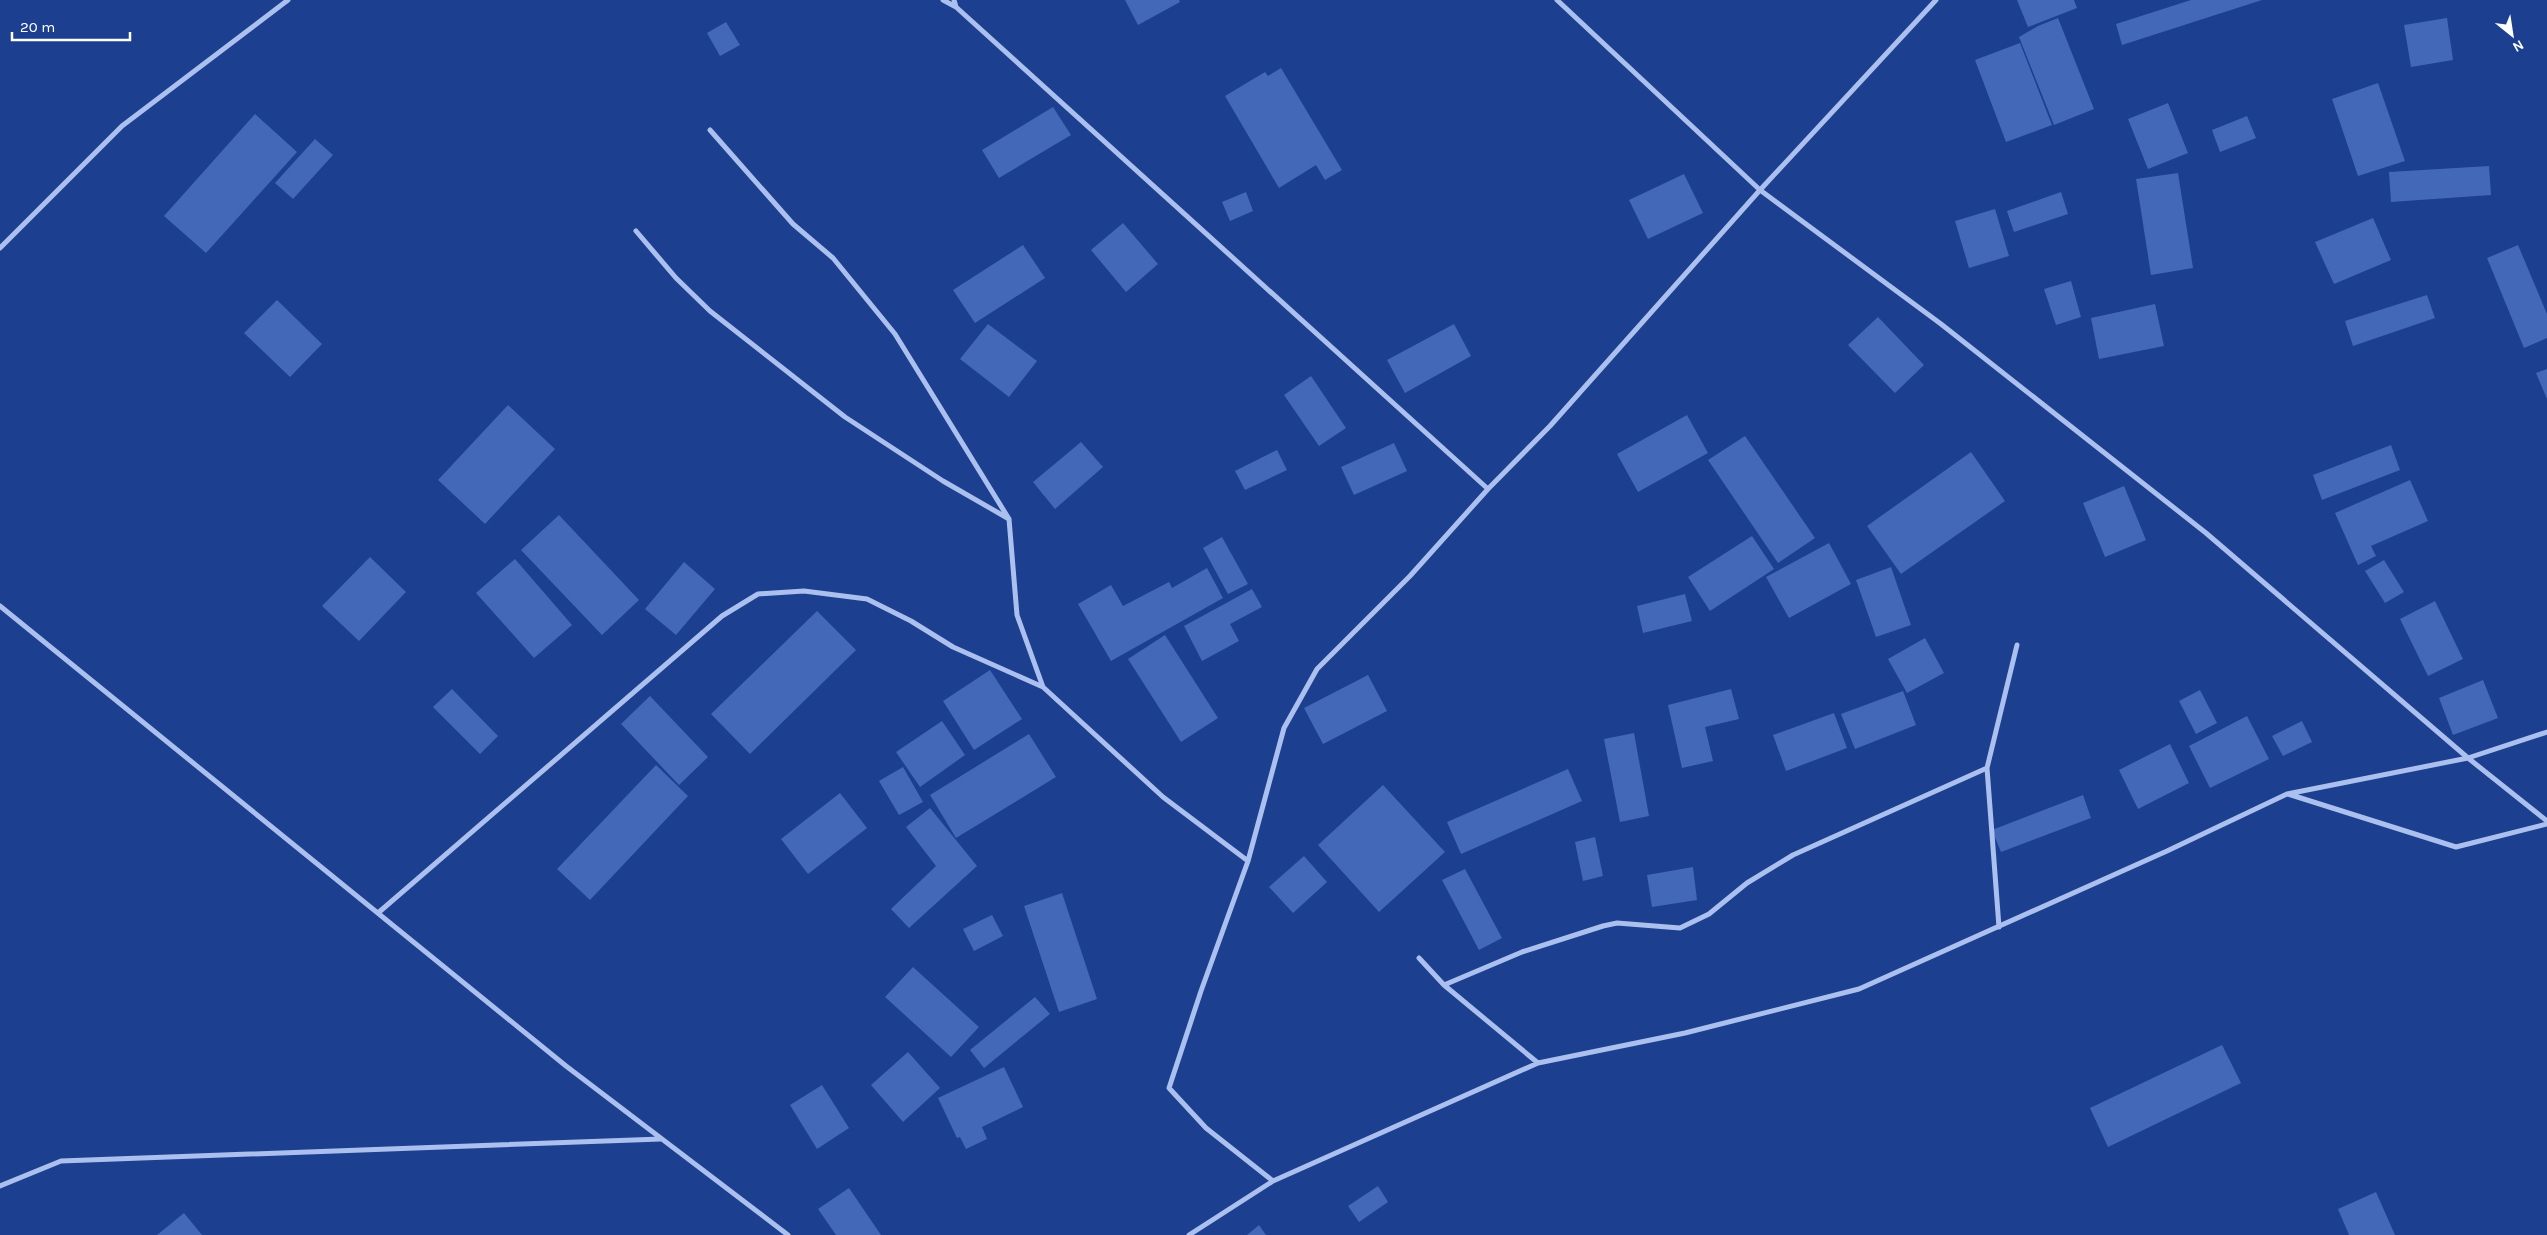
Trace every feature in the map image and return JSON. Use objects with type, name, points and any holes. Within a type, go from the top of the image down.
[{"type":"street","points":[[0,248],[122,126],[288,0]]},
{"type":"street","points":[[943,0],[956,7],[1488,489]]},
{"type":"street","points":[[954,0],[956,7]]},
{"type":"street","points":[[1557,0],[1760,190],[1941,324],[2206,533],[2468,758],[2547,823]]},
{"type":"street","points":[[1273,1181],[1206,1128],[1169,1088],[1201,991],[1248,861],[1284,728],[1317,669],[1410,576],[1488,489],[1550,426],[1760,190],[1936,0]]},
{"type":"street","points":[[710,130],[793,224],[833,258],[895,334],[1009,519],[1017,615],[1043,687]]},
{"type":"street","points":[[636,231],[676,278],[710,311],[845,417],[943,481],[1009,519]]},
{"type":"street","points":[[378,913],[722,616],[758,594],[804,591],[867,599],[911,621],[953,647],[1043,687],[1164,797],[1248,861]]},
{"type":"street","points":[[0,606],[566,1066],[788,1235]]},
{"type":"street","points":[[1999,927],[1987,768],[2018,645]]},
{"type":"street","points":[[1189,1235],[1273,1181],[1538,1062],[1685,1033],[1859,989],[1999,927],[2287,794],[2468,758],[2547,732]]},
{"type":"street","points":[[1444,985],[1522,952],[1603,926],[1617,923],[1680,928],[1709,914],[1747,883],[1793,855],[1987,768]]},
{"type":"street","points":[[2287,794],[2456,847],[2547,823]]},
{"type":"street","points":[[1419,958],[1444,985],[1538,1062]]},
{"type":"street","points":[[0,1186],[61,1161],[661,1139]]},
{"type":"building","points":[[1125,0],[1179,0],[1180,2],[1138,25]]},
{"type":"building","points":[[2017,0],[2074,0],[2077,8],[2028,27]]},
{"type":"building","points":[[2191,0],[2262,0],[2122,45],[2116,24]]},
{"type":"building","points":[[2058,18],[2094,109],[2054,125],[2019,37],[2038,26]]},
{"type":"building","points":[[2447,18],[2453,60],[2411,67],[2404,25]]},
{"type":"building","points":[[726,22],[740,45],[720,56],[707,33]]},
{"type":"building","points":[[2020,43],[2052,125],[2006,142],[1975,60]]},
{"type":"building","points":[[1281,68],[1342,170],[1325,180],[1316,165],[1279,188],[1225,96],[1265,72],[1268,76]]},
{"type":"building","points":[[2378,83],[2405,161],[2358,176],[2332,99]]},
{"type":"building","points":[[2168,103],[2188,153],[2148,169],[2128,119]]},
{"type":"building","points":[[1053,107],[1071,135],[999,178],[982,150]]},
{"type":"building","points":[[255,114],[297,152],[206,253],[164,216]]},
{"type":"building","points":[[2247,116],[2256,138],[2220,152],[2212,130]]},
{"type":"building","points":[[315,139],[333,155],[293,199],[275,183]]},
{"type":"building","points":[[2489,166],[2491,195],[2391,202],[2389,172]]},
{"type":"building","points":[[2178,173],[2193,268],[2151,275],[2136,179]]},
{"type":"building","points":[[1684,174],[1703,213],[1648,239],[1629,200]]},
{"type":"building","points":[[1246,192],[1253,211],[1230,221],[1222,202]]},
{"type":"building","points":[[2061,192],[2068,214],[2014,232],[2007,211]]},
{"type":"building","points":[[1995,209],[2009,256],[1969,268],[1955,221]]},
{"type":"building","points":[[2373,218],[2391,260],[2334,284],[2315,242]]},
{"type":"building","points":[[1123,223],[1158,264],[1126,292],[1091,250]]},
{"type":"building","points":[[1023,245],[1045,278],[975,323],[953,290]]},
{"type":"building","points":[[2518,245],[2547,314],[2547,338],[2524,348],[2487,258]]},
{"type":"building","points":[[2071,281],[2081,317],[2056,325],[2044,289]]},
{"type":"building","points":[[2427,295],[2435,318],[2353,346],[2345,321]]},
{"type":"building","points":[[277,300],[322,344],[290,377],[244,333]]},
{"type":"building","points":[[2155,304],[2164,346],[2099,359],[2091,318]]},
{"type":"building","points":[[1878,317],[1924,365],[1895,393],[1848,345]]},
{"type":"building","points":[[988,324],[1037,361],[1009,397],[960,359]]},
{"type":"building","points":[[1454,324],[1471,356],[1405,393],[1387,360]]},
{"type":"building","points":[[2547,369],[2547,399],[2536,373]]},
{"type":"building","points":[[1311,376],[1346,428],[1319,446],[1284,395]]},
{"type":"building","points":[[508,405],[555,449],[485,524],[438,480]]},
{"type":"building","points":[[1687,415],[1708,453],[1638,492],[1617,454]]},
{"type":"building","points":[[1745,436],[1815,538],[1778,563],[1708,460]]},
{"type":"building","points":[[1081,442],[1103,467],[1055,509],[1033,482]]},
{"type":"building","points":[[1394,443],[1407,471],[1354,495],[1341,467]]},
{"type":"building","points":[[2391,445],[2400,470],[2322,500],[2313,475]]},
{"type":"building","points":[[1277,450],[1287,470],[1245,490],[1235,471]]},
{"type":"building","points":[[1971,452],[2005,501],[1901,574],[1867,526]]},
{"type":"building","points":[[2410,480],[2428,521],[2371,546],[2376,556],[2358,565],[2335,513]]},
{"type":"building","points":[[2124,486],[2146,540],[2105,557],[2083,503]]},
{"type":"building","points":[[559,515],[639,600],[602,635],[521,550]]},
{"type":"building","points":[[1752,536],[1774,569],[1710,611],[1688,577]]},
{"type":"building","points":[[1222,537],[1248,584],[1228,594],[1203,548]]},
{"type":"building","points":[[1829,543],[1851,584],[1789,618],[1766,577]]},
{"type":"building","points":[[370,557],[406,592],[359,641],[322,606]]},
{"type":"building","points":[[515,559],[572,625],[534,658],[476,593]]},
{"type":"building","points":[[2384,560],[2404,592],[2385,603],[2365,571]]},
{"type":"building","points":[[684,562],[715,589],[676,635],[645,609]]},
{"type":"building","points":[[1891,567],[1911,625],[1876,637],[1856,580]]},
{"type":"building","points":[[1207,568],[1223,598],[1111,661],[1078,604],[1111,585],[1123,606],[1169,582],[1172,588]]},
{"type":"building","points":[[1252,589],[1262,607],[1230,624],[1239,641],[1202,661],[1184,626]]},
{"type":"building","points":[[1685,594],[1692,621],[1643,633],[1637,606]]},
{"type":"building","points":[[2435,601],[2463,659],[2428,676],[2400,619]]},
{"type":"building","points":[[817,611],[856,650],[750,754],[711,714]]},
{"type":"building","points":[[1165,635],[1218,718],[1181,742],[1128,659]]},
{"type":"building","points":[[1925,638],[1944,673],[1907,693],[1888,659]]},
{"type":"building","points":[[990,670],[1022,719],[974,750],[943,701]]},
{"type":"building","points":[[1368,675],[1387,711],[1323,744],[1304,708]]},
{"type":"building","points":[[2483,680],[2498,718],[2453,735],[2439,698]]},
{"type":"building","points":[[452,689],[498,736],[480,754],[433,707]]},
{"type":"building","points":[[1731,689],[1739,719],[1705,727],[1713,761],[1682,768],[1668,705]]},
{"type":"building","points":[[2200,690],[2217,723],[2196,734],[2179,701]]},
{"type":"building","points":[[1903,691],[1916,725],[1855,749],[1841,714]]},
{"type":"building","points":[[650,696],[708,757],[679,785],[621,724]]},
{"type":"building","points":[[1834,713],[1847,748],[1786,771],[1773,735]]},
{"type":"building","points":[[2247,716],[2269,759],[2210,788],[2189,746]]},
{"type":"building","points":[[942,721],[965,755],[920,787],[896,752]]},
{"type":"building","points":[[2302,721],[2312,742],[2283,756],[2272,736]]},
{"type":"building","points":[[1634,733],[1649,816],[1620,822],[1604,739]]},
{"type":"building","points":[[1029,734],[1056,777],[956,838],[930,795]]},
{"type":"building","points":[[2170,744],[2189,783],[2138,809],[2119,770]]},
{"type":"building","points":[[656,765],[688,796],[590,900],[557,869]]},
{"type":"building","points":[[903,767],[923,802],[899,815],[879,781]]},
{"type":"building","points":[[1568,769],[1582,801],[1461,854],[1447,822]]},
{"type":"building","points":[[1383,785],[1445,852],[1379,912],[1318,845]]},
{"type":"building","points":[[840,793],[867,828],[808,874],[781,839]]},
{"type":"building","points":[[2083,795],[2091,818],[2001,852],[1992,830]]},
{"type":"building","points":[[930,808],[977,866],[909,928],[891,909],[936,866],[906,827]]},
{"type":"building","points":[[1595,837],[1603,876],[1583,881],[1575,842]]},
{"type":"building","points":[[1304,856],[1327,882],[1293,913],[1269,887]]},
{"type":"building","points":[[1693,867],[1697,900],[1652,907],[1647,875]]},
{"type":"building","points":[[1465,869],[1502,938],[1479,950],[1442,880]]},
{"type":"building","points":[[1062,893],[1097,999],[1059,1012],[1024,906]]},
{"type":"building","points":[[992,915],[1003,936],[974,951],[963,929]]},
{"type":"building","points":[[913,967],[979,1027],[951,1057],[885,997]]},
{"type":"building","points":[[1035,997],[1050,1014],[984,1068],[970,1050]]},
{"type":"building","points":[[2222,1045],[2241,1083],[2108,1147],[2090,1108]]},
{"type":"building","points":[[908,1052],[940,1088],[903,1122],[871,1085]]},
{"type":"building","points":[[1004,1067],[1023,1107],[982,1127],[987,1139],[966,1149],[960,1137],[957,1138],[938,1098]]},
{"type":"building","points":[[822,1085],[849,1128],[817,1149],[790,1105]]},
{"type":"building","points":[[1378,1186],[1388,1202],[1359,1222],[1348,1206]]},
{"type":"building","points":[[849,1188],[881,1235],[836,1235],[818,1209]]},
{"type":"building","points":[[2376,1192],[2395,1235],[2349,1235],[2338,1209]]},
{"type":"building","points":[[184,1213],[202,1235],[157,1235]]},
{"type":"building","points":[[1259,1225],[1266,1235],[1247,1235]]}]
